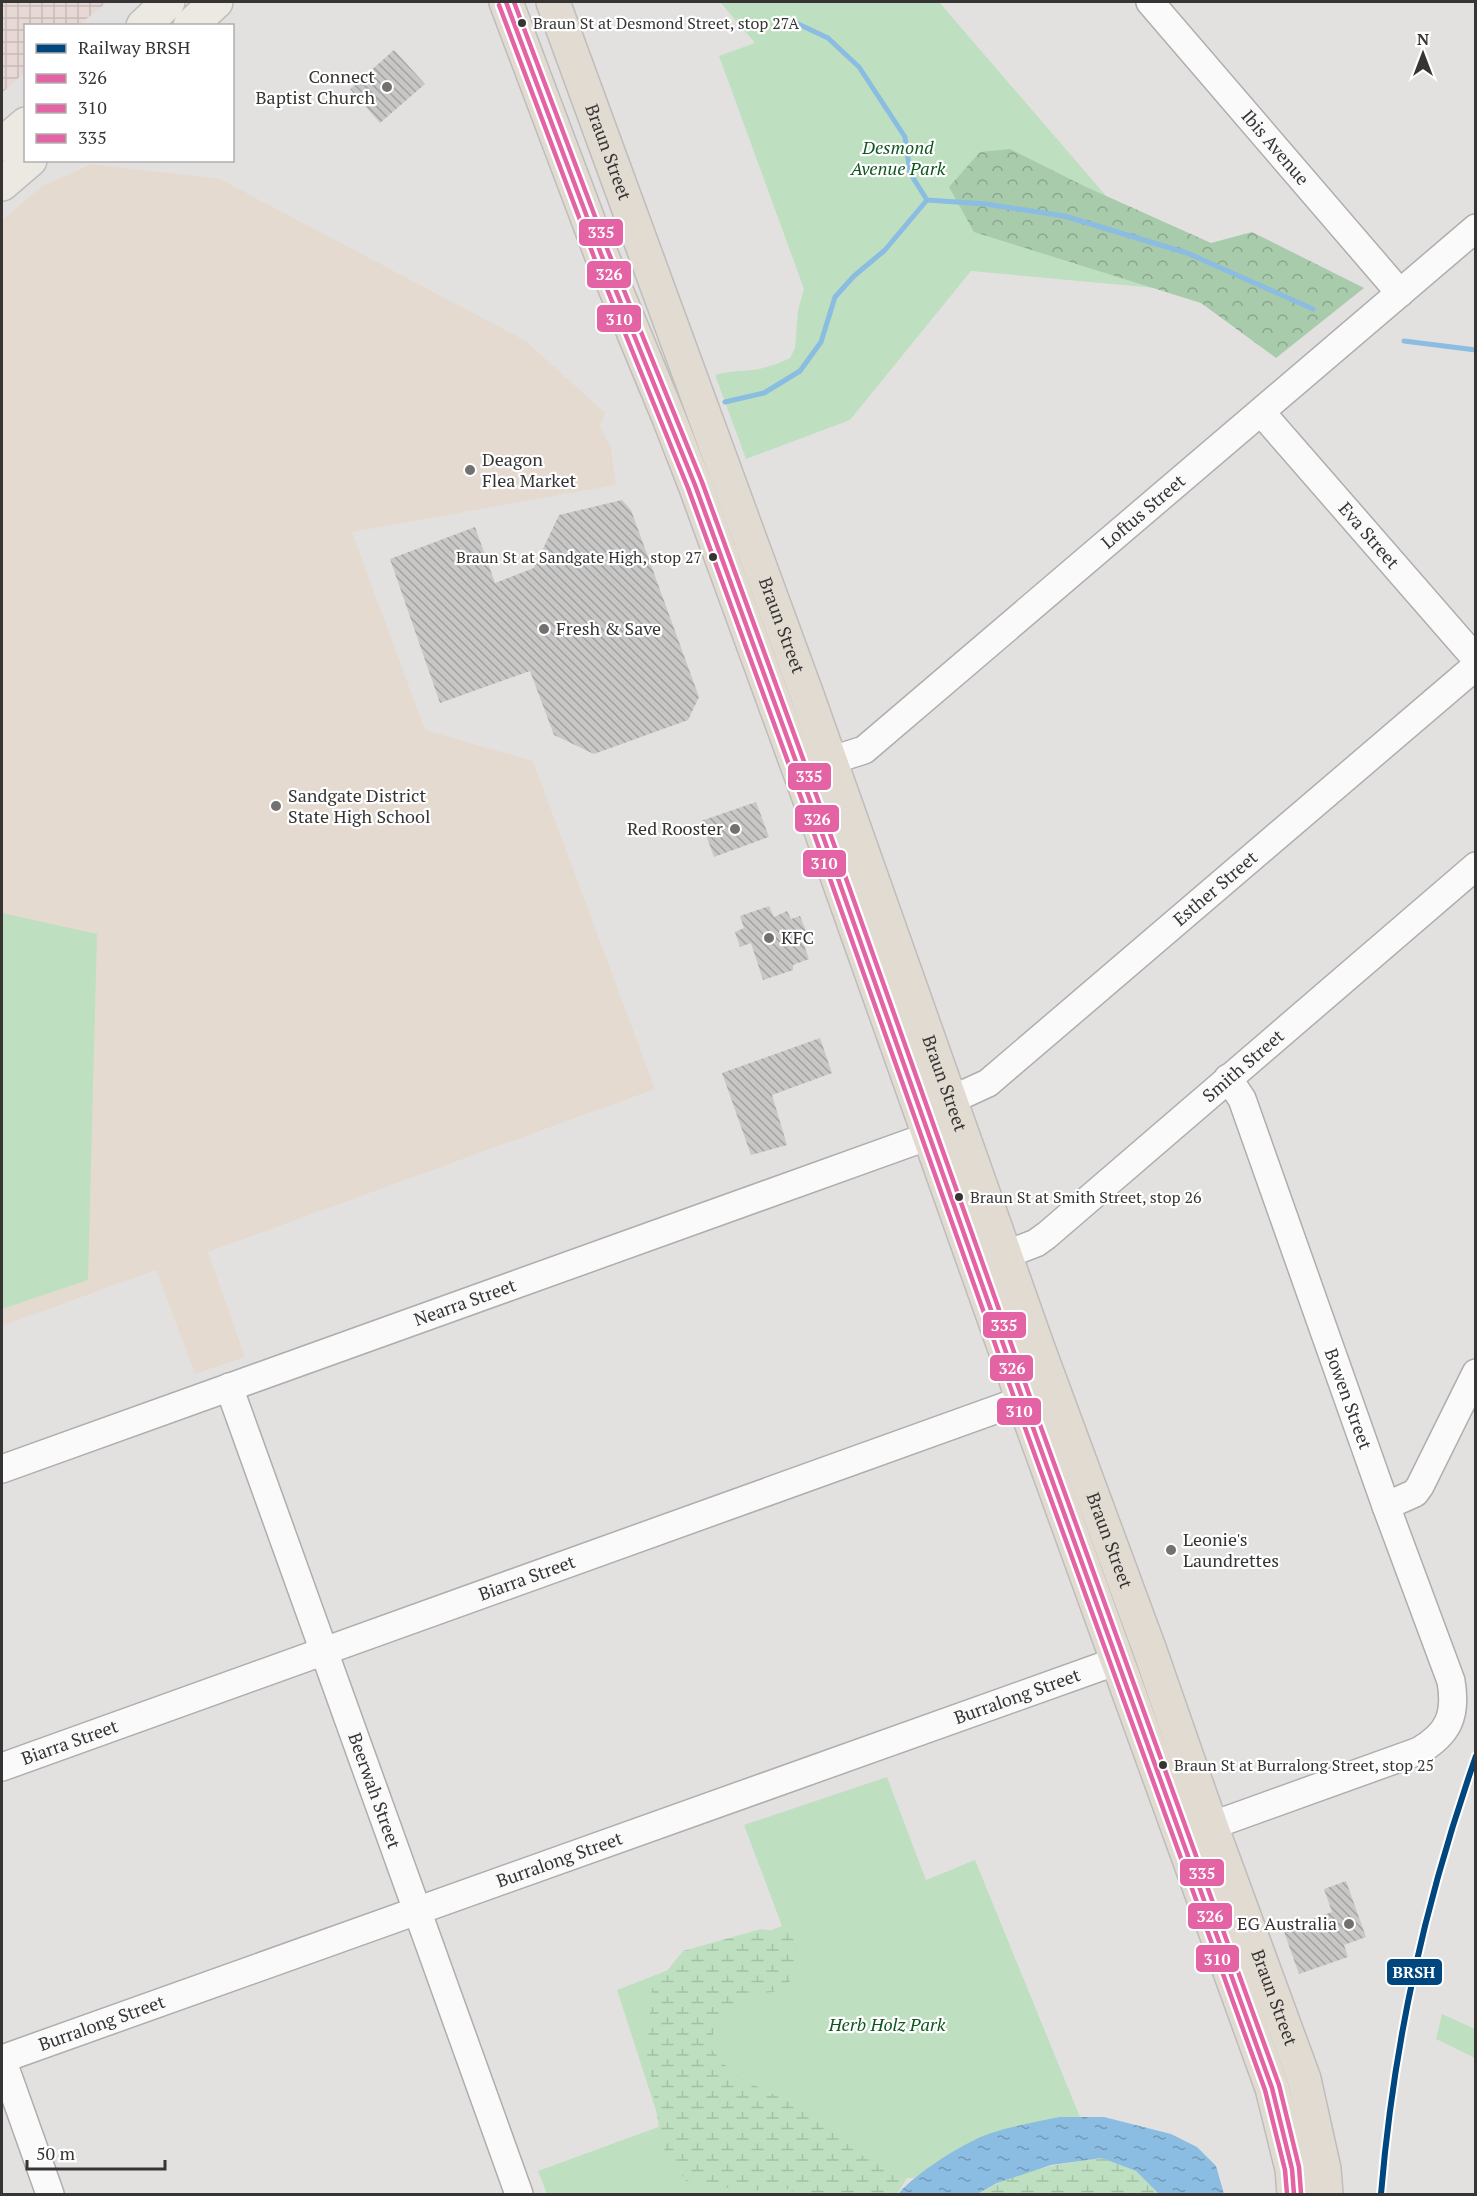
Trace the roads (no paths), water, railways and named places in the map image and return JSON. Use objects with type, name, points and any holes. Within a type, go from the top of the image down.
[{"type":"highway","name":"Braun Street","points":[[506,2],[601,254],[685,457],[929,1136],[1037,1395],[1149,1648],[1211,1826],[1304,2079],[1309,2182]]},
{"type":"highway","name":"Braun Street","points":[[553,2],[829,761],[1005,1255],[1037,1395],[1118,1661],[1272,2088],[1309,2182]]},
{"type":"main road","points":[[145,24],[168,2]]},
{"type":"main road","points":[[192,24],[216,2]]},
{"type":"main road","points":[[2,144],[24,126]]},
{"type":"main road","points":[[2,184],[28,162]]},
{"type":"street","name":"Ibis Avenue","points":[[1150,2],[1400,293]]},
{"type":"street","name":"Loftus Street","points":[[794,758],[829,761],[864,750],[1476,228]]},
{"type":"street","name":"Eva Street","points":[[1261,412],[1476,659]]},
{"type":"street","name":"Esther Street","points":[[951,1100],[988,1083],[1476,666]]},
{"type":"street","name":"Smith Street","points":[[1005,1255],[1036,1243],[1047,1235],[1476,866]]},
{"type":"street","name":"Bowen Street","points":[[1211,1826],[1419,1751],[1445,1732],[1454,1696],[1451,1681],[1386,1506],[1242,1099],[1228,1078]]},
{"type":"street","name":"Nearra Street","points":[[2,1469],[929,1136]]},
{"type":"street","points":[[1386,1506],[1415,1493],[1420,1486],[1476,1373]]},
{"type":"street","name":"Beerwah Street","points":[[229,1387],[519,2194]]},
{"type":"street","name":"Biarra Street","points":[[2,1767],[324,1649],[1037,1395]]},
{"type":"street","name":"Burralong Street","points":[[2,2059],[1118,1661]]},
{"type":"street","points":[[1180,1837],[1211,1826]]},
{"type":"street","points":[[2,2059],[50,2194]]},
{"type":"water","points":[[1059,2117],[1104,2117],[1171,2134],[1197,2147],[1216,2166],[1224,2194],[1159,2194],[1136,2171],[1102,2158],[1051,2165],[997,2183],[977,2194],[898,2194],[928,2168],[980,2137],[1008,2128]]},
{"type":"waterway","points":[[796,23],[828,38],[859,67],[905,137],[910,173],[927,200],[986,204],[1064,216],[1187,253],[1313,309]]},
{"type":"waterway","points":[[725,402],[764,393],[800,371],[821,342],[835,297],[854,276],[885,250],[927,200]]},
{"type":"waterway","points":[[1404,341],[1476,350]]},
{"type":"rail line","name":"BRSH","points":[[1381,2194],[1394,2081],[1414,1972],[1441,1864],[1476,1756]]},
{"type":"place","name":"Braun St at Desmond Street, stop 27A","points":[[522,23]]},
{"type":"place","name":"Connect Baptist Church","points":[[387,87]]},
{"type":"place","name":"Deagon Flea Market","points":[[470,470]]},
{"type":"place","name":"Braun St at Sandgate High, stop 27","points":[[713,557]]},
{"type":"place","name":"Fresh & Save","points":[[544,629]]},
{"type":"place","name":"Sandgate District State High School","points":[[276,806]]},
{"type":"place","name":"Red Rooster","points":[[735,829]]},
{"type":"place","name":"KFC","points":[[769,938]]},
{"type":"place","name":"Braun St at Smith Street, stop 26","points":[[959,1197]]},
{"type":"place","name":"Leonie's Laundrettes","points":[[1171,1550]]},
{"type":"place","name":"Braun St at Burralong Street, stop 25","points":[[1163,1765]]},
{"type":"place","name":"EG Australia","points":[[1349,1924]]},
{"type":"park label","name":"Desmond Avenue Park","points":[[898,158]]},
{"type":"park label","name":"Herb Holz Park","points":[[887,2025]]}]
